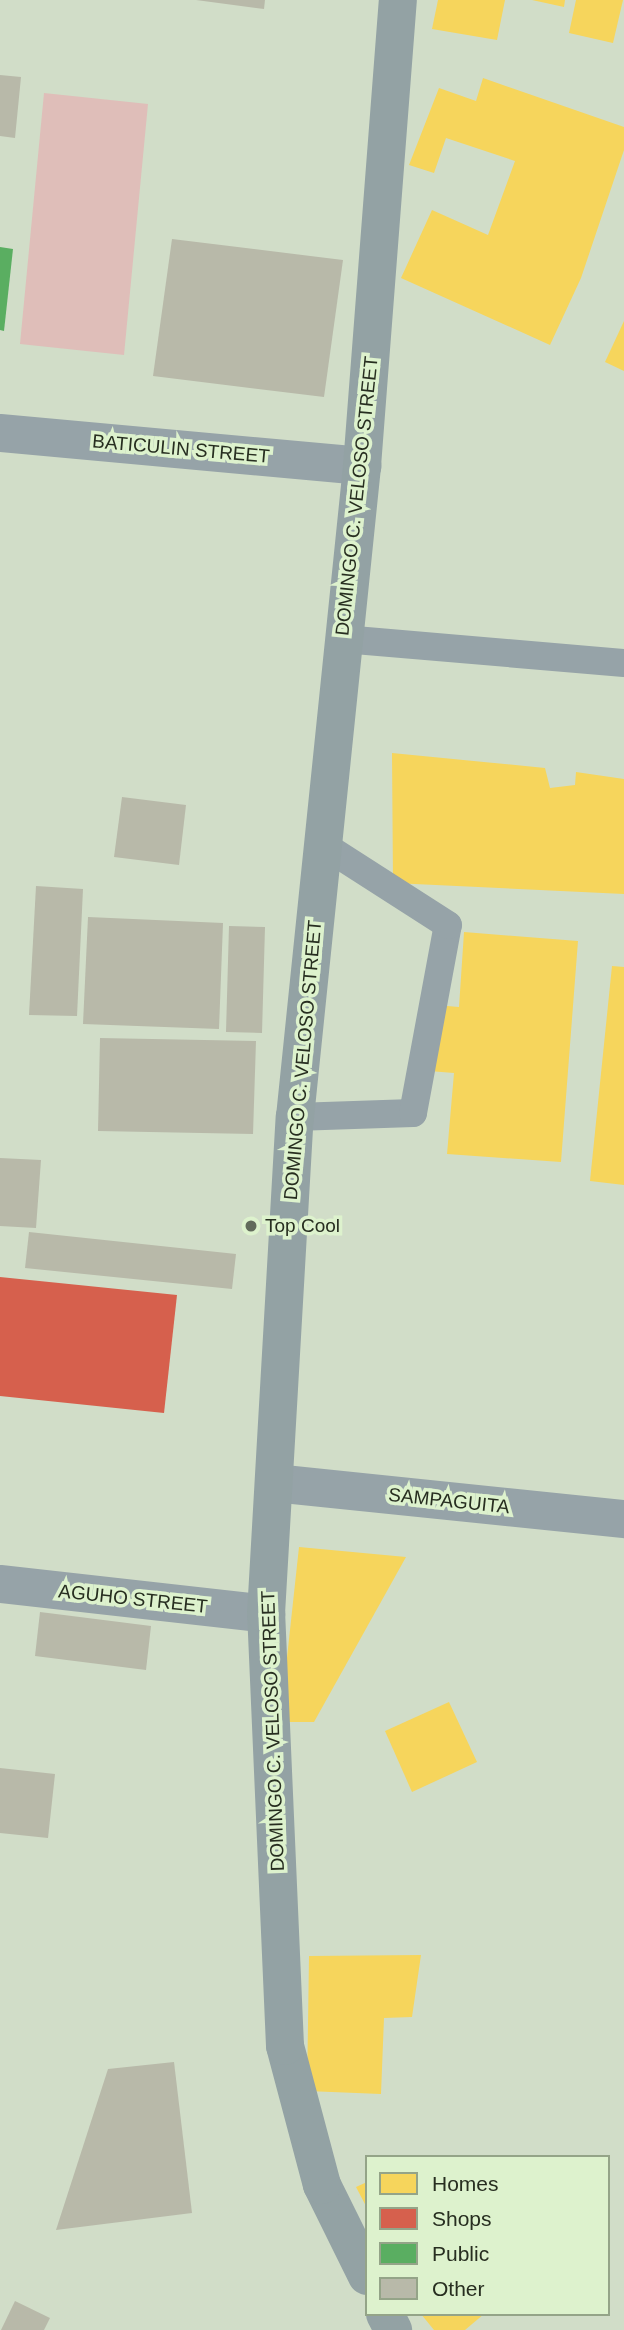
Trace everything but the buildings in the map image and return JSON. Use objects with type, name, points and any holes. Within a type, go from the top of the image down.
[{"type":"main road","name":"DOMINGO C. VELOSO STREET","points":[[365,2272],[322,2185],[285,2046],[266,1614],[295,1117],[362,466],[398,0]]},
{"type":"street","name":"BATICULIN STREET","points":[[0,433],[362,466]]},
{"type":"street","name":"SAMPAGUITA","points":[[275,1483],[624,1519]]},
{"type":"street","name":"AGUHO STREET","points":[[0,1584],[266,1614]]},
{"type":"lane","points":[[343,639],[624,663]]},
{"type":"lane","points":[[295,1117],[413,1112],[448,925],[322,844]]},
{"type":"shaded area","points":[[44,93],[148,104],[124,355],[20,344]]},
{"type":"place","name":"Top Cool","points":[[251,1226]]}]
